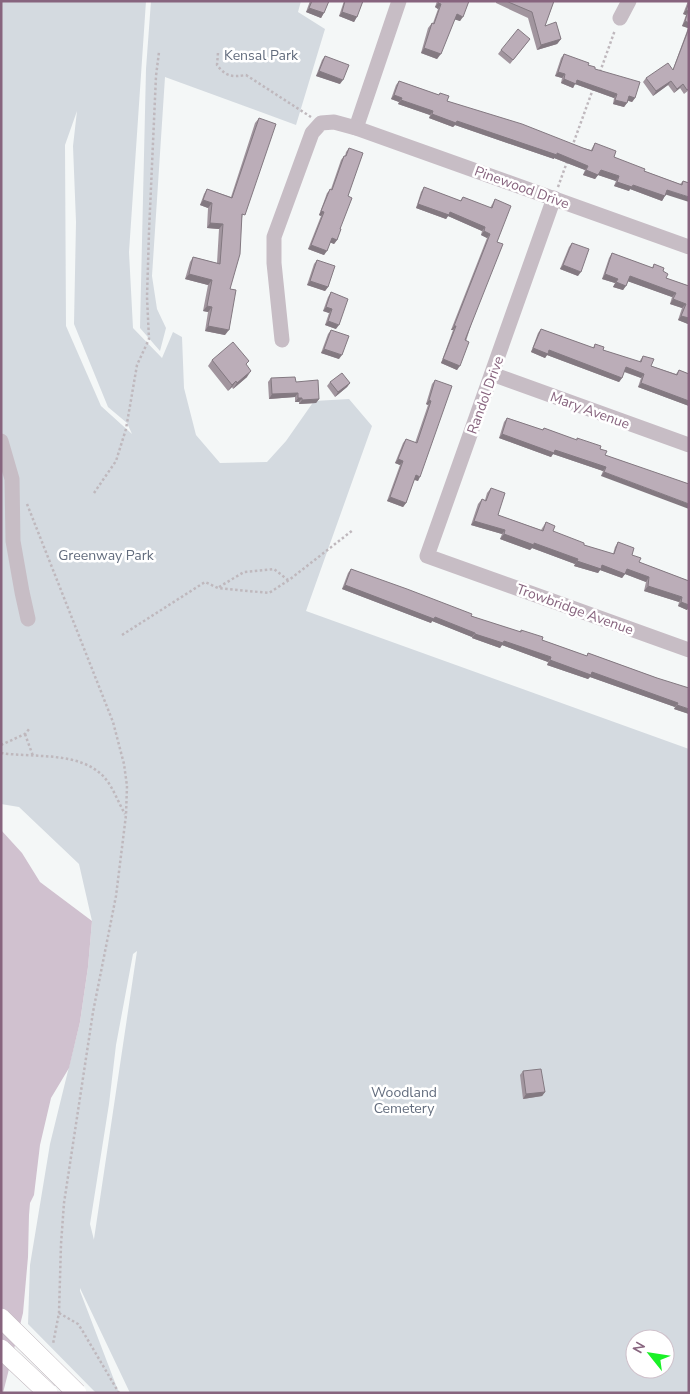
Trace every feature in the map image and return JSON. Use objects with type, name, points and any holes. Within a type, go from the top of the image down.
[{"type":"main road","points":[[1,1318],[77,1393]]},
{"type":"main road","points":[[1,1349],[48,1393]]},
{"type":"street","points":[[356,128],[399,1]]},
{"type":"street","points":[[620,18],[629,1]]},
{"type":"street","name":"Pinewood Drive","points":[[321,123],[334,122],[356,128],[689,247]]},
{"type":"street","points":[[282,340],[274,262],[274,237],[312,133],[321,123]]},
{"type":"street","name":"Randol Drive","points":[[461,569],[427,556],[554,198]]},
{"type":"street","name":"Mary Avenue","points":[[492,374],[689,445]]},
{"type":"street","points":[[1,440],[12,479],[13,541],[28,619]]},
{"type":"street","name":"Trowbridge Avenue","points":[[461,569],[689,650]]},
{"type":"path","points":[[599,73],[620,18]]},
{"type":"path","points":[[94,493],[116,461],[126,429],[137,365],[149,339],[147,297],[149,232],[156,76],[159,52]]},
{"type":"path","points":[[218,54],[217,65],[224,73],[236,77],[246,75],[321,123]]},
{"type":"path","points":[[554,198],[596,82]]},
{"type":"path","points":[[26,503],[31,511],[113,722],[124,764],[127,786],[126,815],[116,896],[93,1012],[64,1203],[59,1313],[53,1344]]},
{"type":"path","points":[[122,635],[204,582],[218,588],[269,593],[354,530]]},
{"type":"path","points":[[218,588],[244,572],[274,569],[289,580]]},
{"type":"path","points":[[1,745],[25,734],[30,728]]},
{"type":"path","points":[[25,734],[33,756]]},
{"type":"path","points":[[1,753],[70,759],[90,766],[104,777],[126,815]]},
{"type":"path","points":[[59,1313],[78,1324],[119,1393]]},
{"type":"green space","name":"Woodland Cemetery","points":[[1,1],[146,1],[129,252],[133,328],[162,358],[173,332],[182,337],[184,388],[196,435],[220,463],[267,462],[286,441],[314,401],[349,399],[372,426],[306,611],[689,749],[689,1393],[130,1393],[80,1288],[119,1393],[96,1393],[28,1324],[30,1265],[50,1144],[80,1022],[92,921],[79,864],[19,807],[1,804]],"holes":[[[77,111],[73,146],[76,222],[74,324],[108,407],[127,423],[132,434],[101,406],[66,326],[65,145]],[[137,951],[94,1240],[90,1224],[109,1104],[116,1045],[133,954]]]},
{"type":"green space","name":"Kensal Park","points":[[151,1],[301,1],[298,12],[325,29],[296,125],[165,77],[152,276],[157,309],[166,328],[160,351],[140,328],[146,69]]},
{"type":"shaded area","points":[[1,830],[22,853],[40,882],[92,921],[80,1022],[69,1068],[51,1098],[40,1145],[34,1195],[30,1203],[23,1313],[3,1393],[1,1393]]},
{"type":"building","points":[[312,1],[329,1],[324,13],[309,8]]},
{"type":"building","points":[[345,1],[363,1],[357,17],[342,12]]},
{"type":"building","points":[[439,1],[469,1],[463,17],[457,14],[441,54],[424,48],[432,23],[434,24],[441,4],[438,3]]},
{"type":"building","points":[[506,1],[554,1],[545,26],[556,22],[561,39],[541,45],[532,12]]},
{"type":"building","points":[[689,3],[689,23],[685,21]]},
{"type":"building","points":[[689,28],[689,88],[687,90],[683,84],[677,89],[671,81],[656,91],[646,78],[668,63],[673,70]]},
{"type":"building","points":[[518,29],[530,39],[513,60],[501,50]]},
{"type":"building","points":[[564,54],[589,63],[588,65],[595,67],[595,69],[640,82],[635,98],[629,96],[627,103],[615,100],[617,94],[577,80],[576,84],[564,79],[565,74],[558,72]]},
{"type":"building","points":[[325,56],[349,65],[343,80],[319,71]]},
{"type":"building","points":[[399,81],[439,95],[440,93],[449,96],[447,101],[522,124],[592,151],[595,143],[616,151],[614,157],[645,169],[644,171],[682,185],[683,181],[689,183],[689,197],[667,190],[665,196],[633,185],[632,187],[617,182],[619,176],[601,170],[598,175],[586,170],[588,166],[557,153],[557,155],[432,114],[433,111],[401,100],[402,98],[394,95]]},
{"type":"building","points":[[259,118],[276,124],[245,215],[242,214],[240,254],[230,289],[236,290],[229,330],[208,326],[212,307],[207,306],[212,280],[189,274],[193,257],[220,264],[223,224],[210,223],[212,203],[203,200],[207,189],[232,198]]},
{"type":"building","points":[[349,148],[363,153],[348,196],[352,198],[337,240],[332,238],[327,251],[311,245],[324,212],[321,211],[330,189],[332,190],[344,156],[346,156]]},
{"type":"building","points":[[424,187],[461,201],[463,197],[492,208],[495,199],[511,206],[497,242],[503,244],[465,340],[469,342],[460,366],[443,359],[490,234],[484,231],[485,227],[450,212],[449,215],[418,204]]},
{"type":"building","points":[[572,243],[589,249],[581,272],[563,265]]},
{"type":"building","points":[[612,253],[653,268],[654,264],[664,268],[663,271],[668,274],[666,278],[689,286],[689,318],[681,316],[686,304],[673,299],[676,293],[630,276],[626,286],[616,282],[618,279],[605,274]]},
{"type":"building","points":[[317,260],[335,266],[328,287],[310,281]]},
{"type":"building","points":[[331,292],[348,299],[339,325],[328,321],[332,309],[326,307]]},
{"type":"building","points":[[541,329],[594,348],[595,344],[604,347],[603,350],[641,362],[643,356],[654,359],[651,366],[677,375],[679,370],[689,374],[689,401],[641,383],[644,374],[626,367],[622,378],[549,350],[548,354],[533,348]]},
{"type":"building","points":[[331,330],[349,336],[342,355],[324,349]]},
{"type":"building","points":[[233,342],[249,361],[246,364],[251,371],[232,385],[212,360]]},
{"type":"building","points":[[342,373],[350,383],[338,392],[330,382]]},
{"type":"building","points":[[295,377],[296,382],[318,380],[319,399],[302,400],[302,398],[298,398],[298,393],[272,394],[271,378]]},
{"type":"building","points":[[435,380],[452,386],[420,477],[416,475],[406,503],[390,497],[403,461],[398,459],[406,439],[417,443],[431,401],[429,400]]},
{"type":"building","points":[[507,418],[601,446],[600,449],[607,451],[605,455],[689,484],[689,504],[604,472],[606,467],[555,450],[554,453],[502,434]]},
{"type":"building","points":[[491,488],[505,493],[498,515],[543,531],[546,522],[555,526],[553,531],[584,543],[584,545],[614,554],[618,542],[634,548],[632,555],[641,558],[639,562],[689,581],[689,605],[681,602],[682,597],[648,586],[649,577],[627,569],[625,574],[602,565],[601,569],[534,543],[534,545],[504,534],[505,530],[474,521],[482,499],[486,501]]},
{"type":"building","points":[[351,569],[472,614],[471,616],[543,637],[542,640],[587,656],[588,653],[689,688],[689,709],[677,705],[678,703],[592,672],[591,675],[550,660],[551,657],[504,641],[503,643],[475,634],[435,617],[434,619],[345,585]]},
{"type":"building","points":[[541,1069],[545,1092],[526,1094],[523,1071]]},
{"type":"park label","name":"Greenway Park","points":[[106,555]]}]
